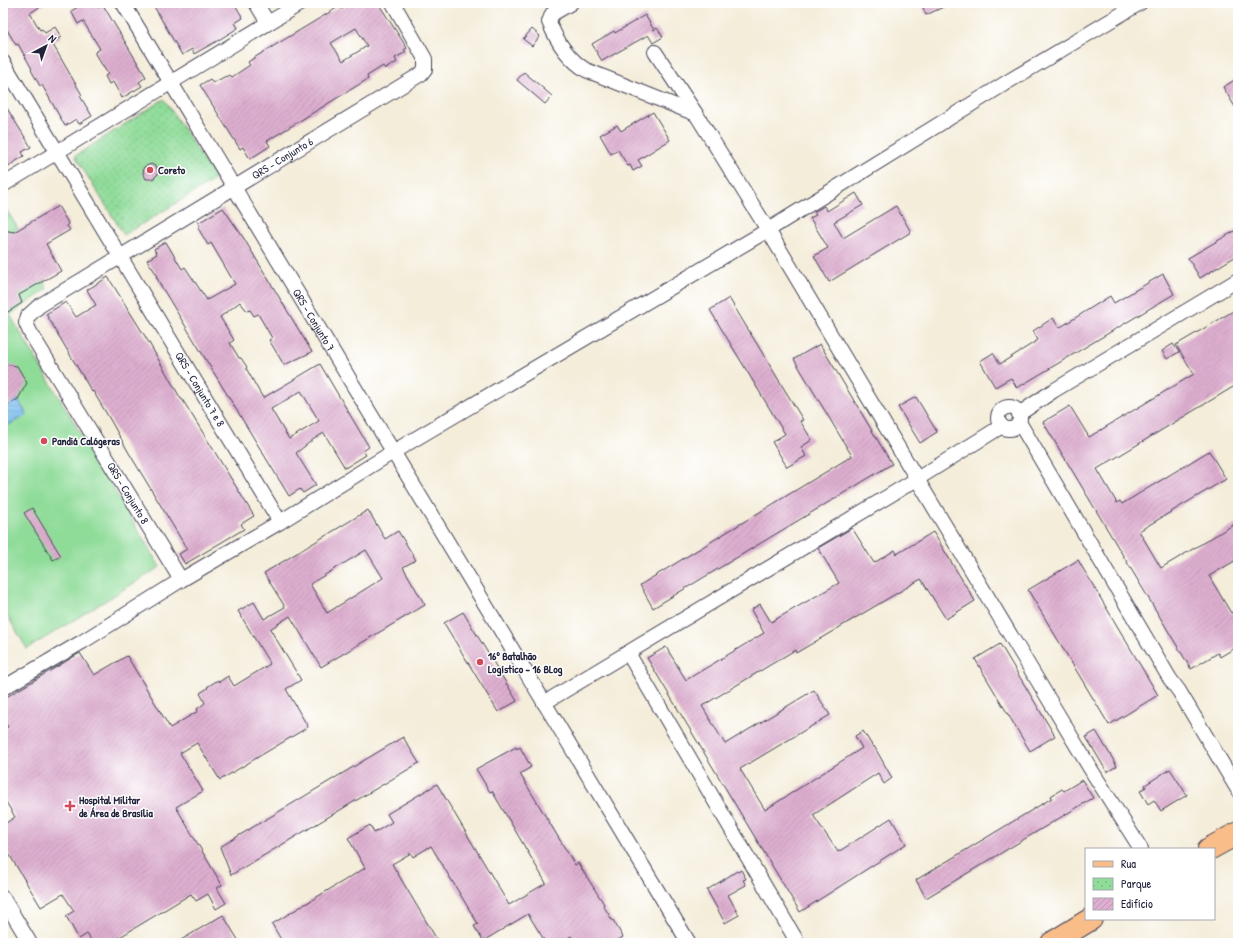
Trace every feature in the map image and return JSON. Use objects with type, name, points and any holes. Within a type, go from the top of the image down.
[{"type":"main road","points":[[1211,848],[1238,833]]},
{"type":"main road","points":[[1052,943],[1089,920]]},
{"type":"street","points":[[123,3],[235,188]]},
{"type":"street","points":[[256,3],[268,23]]},
{"type":"street","points":[[3,185],[301,3]]},
{"type":"street","name":"QRS - Conjunto 6","points":[[26,323],[28,316],[39,306],[421,74],[425,69],[424,59],[393,3]]},
{"type":"street","points":[[571,3],[552,14],[549,22],[560,45],[577,64],[586,70],[696,114]]},
{"type":"street","points":[[3,688],[82,642],[181,580],[280,522],[394,452],[768,230],[1009,81],[1140,3]]},
{"type":"street","points":[[655,52],[696,114],[768,230],[1093,773],[1140,848]]},
{"type":"street","name":"QRS - Conjunto 7 e 8","points":[[3,62],[280,522]]},
{"type":"street","name":"QRS - Conjunto 7","points":[[235,188],[689,943]]},
{"type":"street","points":[[1238,280],[1053,391],[1019,418],[1013,428],[1009,429],[1002,426],[998,417],[1002,409],[1007,407],[1016,410],[1019,418],[1170,680],[1179,691],[1238,790]]},
{"type":"street","name":"QRS - Conjunto 8","points":[[26,323],[30,332],[181,580]]},
{"type":"street","points":[[544,703],[917,479],[1002,426]]},
{"type":"street","points":[[628,652],[798,943]]},
{"type":"street","points":[[3,898],[30,943]]},
{"type":"green space","points":[[164,99],[216,179],[124,235],[75,156]]},
{"type":"green space","name":"Pandiá Calógeras","points":[[3,205],[35,255],[47,289],[10,315],[160,567],[27,649],[3,608]]},
{"type":"water","points":[[18,399],[27,415],[5,427],[3,426],[3,407]]},
{"type":"building","points":[[3,3],[46,3],[30,13],[40,30],[42,29],[45,33],[55,27],[61,37],[52,43],[82,95],[80,96],[92,116],[79,124],[76,119],[65,126],[42,85],[40,86],[18,44],[16,45],[3,23]]},
{"type":"building","points":[[76,3],[87,3],[90,7],[95,3],[98,8],[103,5],[146,77],[139,82],[142,86],[122,98],[113,82],[109,84],[105,76],[108,74],[95,54],[95,52],[100,49],[83,21],[78,24],[71,11],[78,7]]},
{"type":"building","points":[[152,3],[234,3],[243,18],[235,23],[238,28],[217,41],[194,54],[192,49],[182,55]]},
{"type":"building","points":[[352,3],[378,3],[407,48],[404,50],[406,52],[395,58],[397,62],[385,69],[383,66],[367,76],[368,79],[267,141],[270,146],[250,159],[243,147],[240,149],[200,85],[210,79],[213,83],[226,76],[227,77],[230,75],[232,77],[250,65],[248,62],[257,56],[340,6],[342,9]],"holes":[[[356,28],[367,46],[343,61],[331,43]]]},
{"type":"building","points":[[921,3],[952,3],[926,15]]},
{"type":"building","points":[[645,15],[654,30],[657,28],[663,37],[653,43],[648,35],[602,61],[592,44],[614,31],[615,33]]},
{"type":"building","points":[[532,29],[540,36],[532,46],[523,39]]},
{"type":"building","points":[[524,72],[552,96],[545,104],[517,80]]},
{"type":"building","points":[[1238,78],[1238,112],[1223,87]]},
{"type":"building","points":[[3,102],[31,147],[22,152],[24,156],[7,167],[3,160]]},
{"type":"building","points":[[653,112],[670,140],[638,160],[642,166],[633,171],[618,150],[611,154],[600,135],[617,125],[621,131]]},
{"type":"building","name":"Coreto","points":[[151,164],[157,167],[158,174],[153,179],[146,179],[143,173],[144,167]]},
{"type":"building","points":[[856,193],[863,205],[834,222],[843,238],[896,206],[911,232],[829,282],[814,256],[828,248],[810,218],[816,215],[814,212],[824,206],[827,211]]},
{"type":"building","points":[[58,206],[68,223],[67,226],[70,230],[46,244],[61,271],[19,295],[22,303],[3,315],[3,230],[14,232]]},
{"type":"building","points":[[223,208],[243,237],[312,352],[284,365],[269,340],[272,338],[258,314],[254,316],[250,310],[247,311],[240,302],[220,317],[234,340],[230,343],[239,358],[241,358],[247,367],[246,368],[263,398],[320,364],[369,447],[363,451],[366,455],[345,468],[324,433],[314,439],[296,453],[316,485],[303,493],[300,489],[289,496],[161,286],[156,276],[157,275],[147,260],[157,254],[154,249],[166,242],[182,269],[185,267],[207,300],[235,284],[211,243],[208,245],[198,228],[200,226],[198,223]],"holes":[[[301,391],[319,421],[289,439],[271,409]]]},
{"type":"building","points":[[1238,229],[1238,255],[1200,278],[1188,258]]},
{"type":"building","points":[[1163,274],[1174,294],[1017,388],[1011,378],[995,387],[980,361],[993,353],[1000,364],[1038,340],[1033,331],[1053,318],[1059,328],[1110,296],[1114,303]]},
{"type":"building","points":[[108,277],[148,341],[181,399],[254,516],[241,524],[244,529],[185,564],[179,554],[187,549],[46,314],[66,302],[76,317],[96,305],[87,290]]},
{"type":"building","points":[[729,298],[803,420],[800,421],[812,440],[801,447],[806,456],[787,467],[772,442],[785,434],[710,310]]},
{"type":"building","points":[[1235,310],[1238,316],[1238,384],[1097,469],[1117,503],[1120,501],[1122,504],[1209,451],[1226,479],[1139,531],[1161,568],[1238,522],[1238,559],[1209,576],[1231,613],[1238,608],[1238,646],[1220,657],[1218,653],[1191,669],[1043,422],[1070,406],[1089,437],[1194,374],[1176,345]]},
{"type":"building","points":[[820,344],[892,464],[653,608],[640,585],[852,456],[794,359]]},
{"type":"building","points":[[1173,344],[1179,352],[1167,359],[1162,351]]},
{"type":"building","points":[[3,364],[17,366],[27,383],[18,399],[3,408]]},
{"type":"building","points":[[916,397],[937,432],[920,443],[898,407]]},
{"type":"building","points":[[32,508],[61,556],[53,560],[24,513]]},
{"type":"building","points":[[368,510],[385,539],[398,531],[416,560],[403,567],[425,605],[321,667],[290,616],[270,629],[301,680],[286,689],[308,727],[220,780],[197,743],[180,753],[203,791],[176,807],[222,885],[217,888],[226,903],[216,909],[208,894],[196,901],[191,894],[110,943],[93,943],[87,934],[79,939],[66,916],[74,911],[63,894],[41,907],[3,844],[3,825],[15,817],[3,797],[3,730],[8,727],[3,719],[3,699],[80,653],[94,675],[127,656],[170,728],[198,711],[197,709],[205,703],[200,693],[208,688],[207,687],[228,676],[234,686],[270,664],[238,611],[254,602],[264,619],[285,607],[264,573]],"holes":[[[366,550],[383,578],[327,613],[310,584]]]},
{"type":"building","points":[[852,528],[874,563],[895,550],[897,554],[933,532],[975,601],[946,619],[921,579],[796,653],[795,650],[702,706],[725,744],[814,690],[830,715],[740,769],[765,810],[862,748],[855,736],[863,731],[873,747],[874,746],[892,778],[884,784],[878,773],[813,815],[838,852],[891,818],[906,844],[800,912],[647,658],[666,647],[686,680],[764,633],[751,610],[760,604],[771,622],[839,583],[818,548]]},
{"type":"building","points":[[1078,560],[1158,695],[1109,725],[1028,590]]},
{"type":"building","name":"16º Batalhão Logístico - 16 BLog","points":[[463,612],[517,701],[498,712],[444,623]]},
{"type":"building","points":[[1000,644],[1055,736],[1030,751],[975,659]]},
{"type":"building","points":[[1096,731],[1117,766],[1107,772],[1086,737]]},
{"type":"building","points":[[403,737],[419,763],[231,875],[220,847]]},
{"type":"building","points":[[516,747],[517,749],[520,747],[531,767],[520,774],[575,865],[578,863],[623,937],[613,943],[575,943],[571,936],[560,943],[546,943],[528,914],[483,941],[474,926],[478,924],[431,846],[413,857],[411,853],[392,864],[439,943],[283,943],[272,924],[365,868],[348,838],[370,825],[374,833],[392,822],[387,814],[437,784],[509,905],[546,883],[492,791],[490,792],[476,769]]},
{"type":"building","points":[[1170,769],[1187,795],[1161,811],[1154,800],[1148,804],[1140,791],[1146,787],[1145,785]]},
{"type":"building","points":[[1082,780],[1093,798],[926,898],[916,880],[1052,798],[1051,796],[1062,789],[1064,791]]},
{"type":"building","points":[[741,870],[746,879],[743,880],[746,885],[728,895],[739,915],[725,923],[707,890]]},
{"type":"building","points":[[223,915],[240,943],[176,943]]},
{"type":"place","name":"Coreto","points":[[150,170]]},
{"type":"place","name":"Pandiá Calógeras","points":[[44,441]]},
{"type":"place","name":"16º Batalhão Logístico - 16 BLog","points":[[480,662]]},
{"type":"place","name":"Hospital Militar de Área de Brasília","points":[[70,806]]}]
